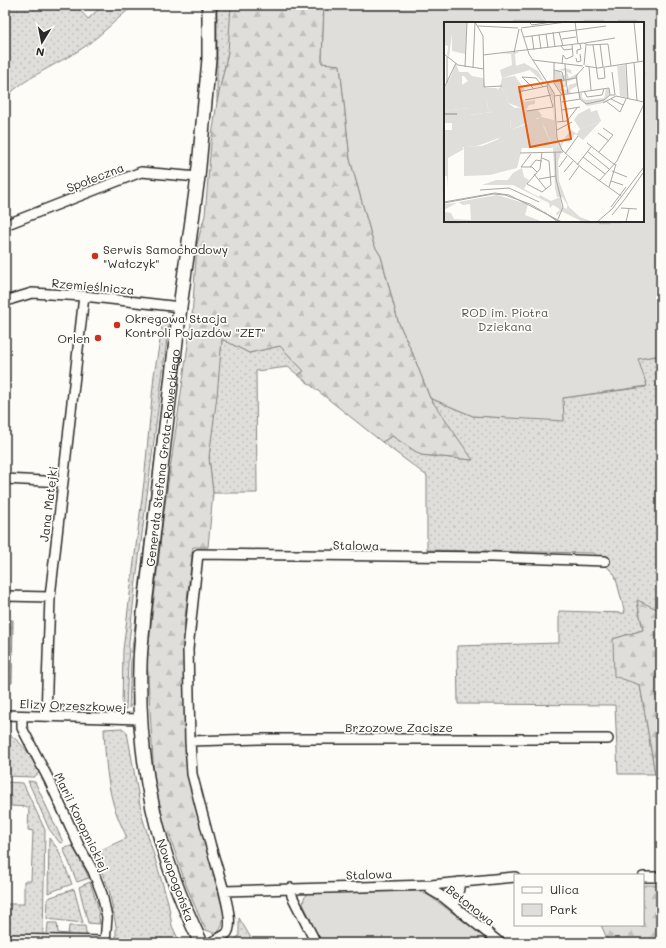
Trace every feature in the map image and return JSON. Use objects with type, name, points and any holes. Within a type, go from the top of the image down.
[{"type":"street","name":"Generała Stefana Grota-Roweckiego","points":[[154,816],[145,769],[140,719],[140,665],[144,614],[180,307],[198,177],[209,59],[208,5]]},
{"type":"street","name":"Społeczna","points":[[5,225],[141,172],[198,177]]},
{"type":"street","name":"Rzemieślnicza","points":[[5,302],[12,298],[32,293],[84,296],[180,307]]},
{"type":"street","name":"Jana Matejki","points":[[46,716],[50,597],[84,296]]},
{"type":"street","points":[[5,479],[63,482]]},
{"type":"street","name":"Stalowa","points":[[190,741],[189,645],[198,554],[605,561]]},
{"type":"street","points":[[5,596],[50,597]]},
{"type":"street","name":"Elizy Orzeszkowej","points":[[5,715],[140,719]]},
{"type":"street","name":"Marii Konopnickiej","points":[[22,716],[22,728],[49,780],[80,848],[93,871],[102,894],[107,918],[105,942]]},
{"type":"street","name":"Brzozowe Zacisze","points":[[190,741],[262,738],[608,739]]},
{"type":"street","points":[[190,741],[192,774],[224,891],[230,919],[229,930],[227,933],[210,943]]},
{"type":"street","name":"Nowopogońska","points":[[154,816],[173,880],[201,943]]},
{"type":"street","name":"Stalowa","points":[[224,891],[431,885],[514,877]]},
{"type":"street","points":[[644,877],[661,877]]},
{"type":"street","points":[[453,905],[460,888],[459,882]]},
{"type":"street","name":"Betonowa","points":[[431,885],[431,890],[443,897],[500,943]]},
{"type":"street","points":[[291,888],[292,896],[316,943]]},
{"type":"street","points":[[5,938],[105,942]]},
{"type":"green space","points":[[5,5],[75,5],[88,19],[103,5],[134,5],[87,45],[31,78],[11,93],[5,100]]},
{"type":"green space","points":[[217,5],[232,5],[228,52],[217,102]]},
{"type":"green space","points":[[231,5],[324,5],[322,63],[340,64],[350,159],[374,245],[381,256],[398,321],[430,398],[473,460],[421,455],[392,436],[382,442],[298,375],[304,371],[280,346],[249,353],[222,339],[217,396],[209,457],[213,493],[208,547],[193,547],[184,626],[189,774],[224,914],[222,926],[217,934],[206,930],[203,925],[186,885],[169,834],[164,830],[154,777],[147,660],[164,511],[192,317],[197,244],[205,215],[211,143],[217,102],[228,52]]},
{"type":"green space","name":"ROD im. Piotra Dziekana","points":[[324,5],[661,5],[661,355],[638,359],[647,386],[563,398],[564,421],[473,416],[430,398],[398,321],[381,256],[374,245],[350,159],[340,65],[322,63]]},
{"type":"green space","points":[[144,315],[168,319],[169,323],[129,642],[126,709],[122,710],[123,650],[144,482],[154,375],[162,329],[157,322],[143,319]]},
{"type":"green space","points":[[173,321],[134,661],[133,703],[129,708],[131,658],[171,322]]},
{"type":"green space","points":[[222,339],[249,353],[280,346],[304,371],[298,375],[288,367],[256,371],[257,493],[213,493],[209,457]]},
{"type":"green space","points":[[661,355],[661,611],[637,601],[643,630],[613,639],[640,685],[655,774],[618,774],[615,705],[458,704],[457,646],[559,643],[559,611],[625,613],[615,575],[594,553],[427,550],[427,476],[382,442],[392,436],[421,455],[472,460],[430,398],[473,416],[564,420],[562,398],[646,387],[637,359]]},
{"type":"green space","points":[[637,600],[661,611],[661,774],[655,774],[640,685],[614,676],[613,639],[643,630]]},
{"type":"green space","points":[[122,728],[127,732],[142,816],[168,902],[172,926],[180,943],[153,939],[116,938],[116,926],[109,890],[94,853],[127,838],[117,815],[111,795],[104,739],[104,729]]},
{"type":"green space","points":[[5,731],[26,749],[33,760],[40,772],[34,777],[5,776]]},
{"type":"green space","points":[[28,781],[35,782],[63,842],[60,843],[49,829]]},
{"type":"green space","points":[[5,782],[23,783],[45,830],[43,936],[5,935],[6,904],[24,904],[24,881],[31,881],[33,831],[28,830],[29,807],[11,806],[11,796],[5,795]]},
{"type":"green space","points":[[49,838],[58,849],[72,884],[48,893]]},
{"type":"green space","points":[[73,846],[89,878],[77,882],[63,848]]},
{"type":"green space","points":[[90,882],[97,903],[100,924],[88,923],[79,887]]},
{"type":"green space","points":[[644,885],[661,885],[661,943],[609,943],[601,926],[644,926]]},
{"type":"green space","points":[[74,889],[83,923],[47,919],[48,898]]},
{"type":"green space","points":[[418,891],[428,895],[493,943],[323,943],[309,921],[311,920],[303,904],[307,893]]},
{"type":"green space","points":[[239,918],[254,943],[230,943],[239,936]]},
{"type":"green space","points":[[48,923],[57,923],[58,933],[68,934],[69,926],[85,926],[87,938],[48,936]]},
{"type":"water","points":[[5,620],[13,620],[12,683],[5,683]]},
{"type":"place","name":"Serwis Samochodowy \"Wałczyk\"","points":[[95,256]]},
{"type":"place","name":"Okręgowa Stacja Kontroli Pojazdów \"ZET\"","points":[[117,325]]},
{"type":"place","name":"Orlen","points":[[98,338]]}]
